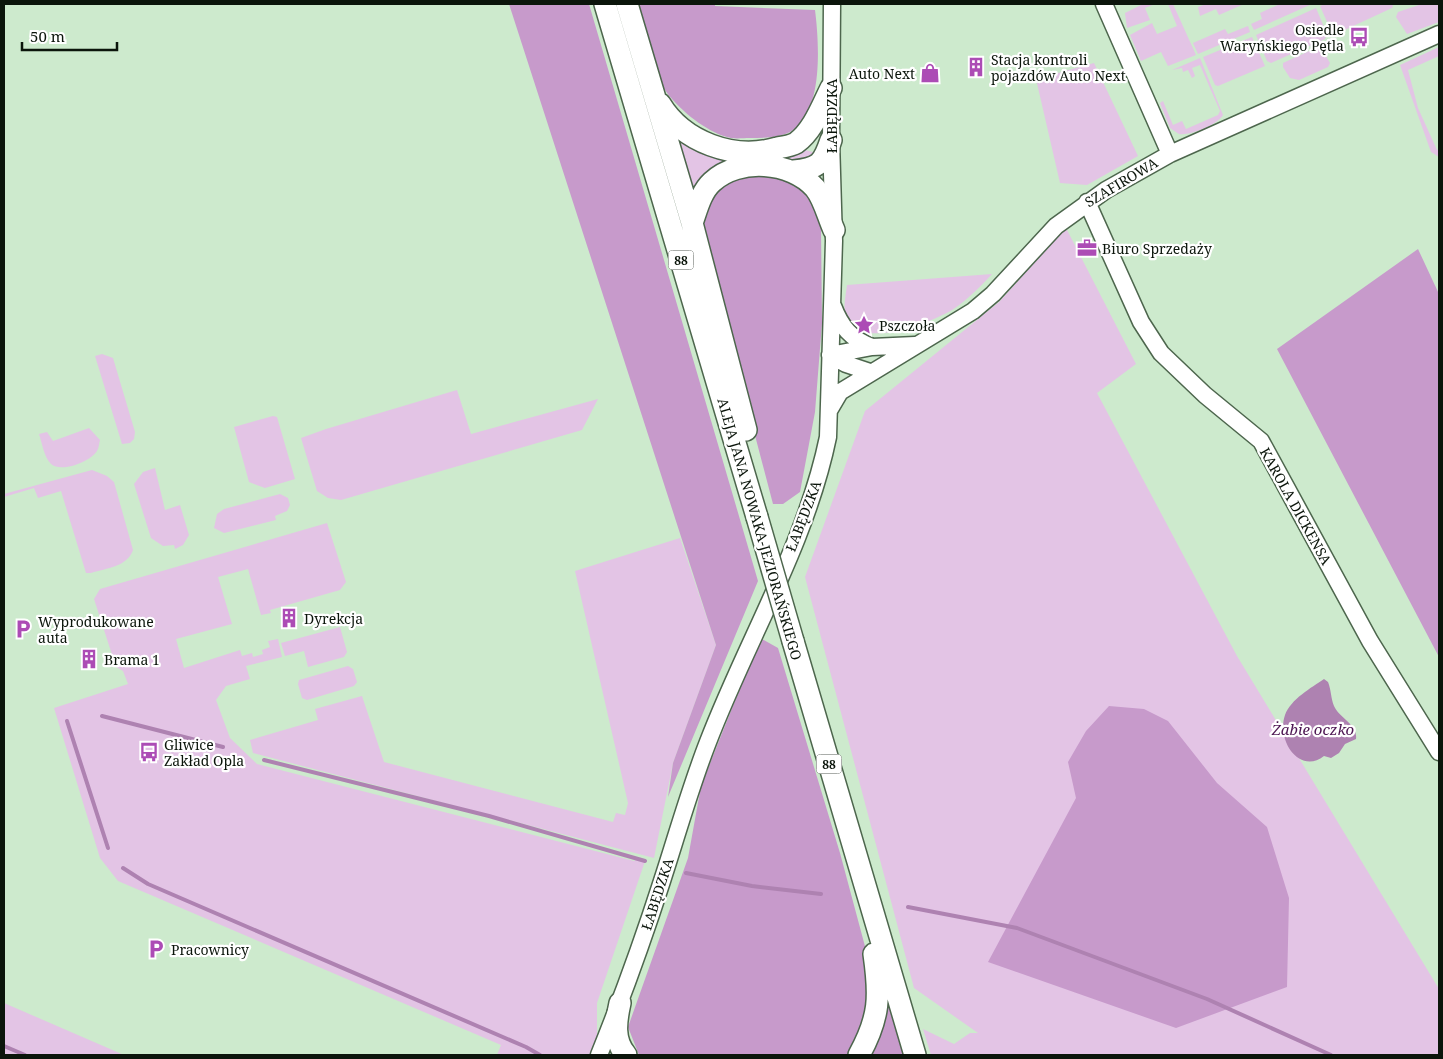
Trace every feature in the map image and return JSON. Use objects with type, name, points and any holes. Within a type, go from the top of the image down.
[{"type":"main road","name":"ALEJA JANA NOWAKA-JEZIORAŃSKIEGO","points":[[604,4],[915,1055]]},
{"type":"main road","points":[[627,4],[692,223],[764,494],[757,517]]},
{"type":"main road","points":[[795,143],[811,126],[831,88]]},
{"type":"main road","points":[[654,95],[668,117],[701,142],[748,152],[766,152],[795,143],[813,146],[829,155],[809,169],[794,172]]},
{"type":"main road","points":[[692,223],[701,197],[712,182],[732,168],[772,166],[794,172],[816,189],[834,230]]},
{"type":"main road","points":[[859,1055],[874,1024],[878,1006],[878,982],[865,887]]},
{"type":"main road","points":[[620,1003],[616,1024],[618,1039],[626,1055]]},
{"type":"street","name":"ŁABĘDZKA","points":[[599,1055],[620,1003],[708,740],[814,493],[828,437],[834,230],[829,155],[832,4]]},
{"type":"street","points":[[1110,6],[1170,154]]},
{"type":"street","name":"SZAFIROWA","points":[[830,354],[872,347],[919,345],[973,311],[993,294],[1056,226],[1087,202],[1170,154],[1439,34]]},
{"type":"street","name":"KAROLA DICKENSA","points":[[1087,202],[1142,322],[1161,353],[1206,395],[1261,441],[1370,641],[1439,752]]},
{"type":"street","points":[[831,301],[838,320],[856,340],[872,347]]},
{"type":"street","points":[[829,411],[840,392],[870,372],[919,345]]},
{"type":"street","points":[[830,354],[846,364],[870,372]]},
{"type":"shaded area","points":[[509,4],[589,4],[758,581],[668,797],[673,763],[716,645]]},
{"type":"shaded area","points":[[636,4],[715,4],[715,6],[815,10],[818,38],[817,72],[811,103],[805,117],[792,131],[775,137],[762,138],[731,138],[723,136],[699,123],[672,99],[658,78],[649,53]]},
{"type":"shaded area","points":[[1143,4],[1155,4],[1145,8],[1150,20],[1127,28],[1125,13]]},
{"type":"shaded area","points":[[1168,4],[1173,4],[1196,55],[1168,66],[1161,52],[1141,61],[1130,35],[1152,23],[1157,34],[1177,26]]},
{"type":"shaded area","points":[[1206,4],[1244,4],[1219,15],[1216,9],[1200,16],[1198,7]]},
{"type":"shaded area","points":[[1280,4],[1312,4],[1254,30],[1251,24],[1262,19],[1260,13]]},
{"type":"shaded area","points":[[1325,4],[1392,4],[1393,6],[1336,34],[1331,31],[1320,6]]},
{"type":"shaded area","points":[[1422,4],[1439,4],[1439,22],[1407,34],[1396,17],[1398,12]]},
{"type":"shaded area","points":[[1316,8],[1327,34],[1325,39],[1271,63],[1267,61],[1256,35]]},
{"type":"shaded area","points":[[1248,26],[1250,32],[1198,54],[1193,43],[1225,29],[1228,34]]},
{"type":"shaded area","points":[[1252,37],[1265,66],[1218,86],[1215,85],[1203,57]]},
{"type":"shaded area","points":[[1320,46],[1330,63],[1328,67],[1299,80],[1290,78],[1283,67],[1283,63]]},
{"type":"shaded area","points":[[1439,47],[1439,56],[1408,70],[1418,108],[1437,150],[1439,149],[1439,157],[1431,152],[1400,65]]},
{"type":"shaded area","points":[[1200,58],[1223,115],[1220,119],[1203,129],[1179,134],[1170,128],[1160,103],[1163,101],[1173,125],[1182,121],[1186,129],[1218,115],[1220,111],[1200,65],[1192,68],[1195,76],[1192,78],[1188,70],[1183,72],[1182,68],[1172,70]]},
{"type":"shaded area","points":[[1094,63],[1138,156],[1087,185],[1060,183],[1036,79]]},
{"type":"shaded area","points":[[670,127],[702,147],[805,150],[813,152],[816,156],[810,164],[775,161],[692,200]]},
{"type":"shaded area","points":[[749,174],[774,174],[800,187],[816,202],[821,229],[822,323],[815,412],[800,492],[783,504],[773,504],[703,237],[705,214],[714,197],[738,178]]},
{"type":"shaded area","points":[[1066,228],[1136,364],[1097,393],[1237,656],[1439,989],[1439,1055],[931,1055],[923,1029],[954,1044],[970,1033],[978,1033],[914,988],[805,577],[865,411],[999,302]]},
{"type":"shaded area","points":[[1418,249],[1439,294],[1439,657],[1277,349]]},
{"type":"shaded area","points":[[992,274],[973,294],[952,310],[913,327],[881,333],[867,332],[855,328],[847,319],[845,302],[847,285]]},
{"type":"shaded area","points":[[102,354],[113,358],[135,432],[134,439],[130,443],[122,444],[95,356]]},
{"type":"shaded area","points":[[457,390],[471,434],[598,399],[582,430],[341,500],[328,498],[317,491],[301,438]]},
{"type":"shaded area","points":[[273,416],[277,417],[295,479],[265,488],[249,482],[234,427]]},
{"type":"shaded area","points":[[89,428],[100,440],[98,450],[93,455],[82,462],[68,467],[51,464],[45,454],[39,434],[47,432],[53,441]]},
{"type":"shaded area","points":[[155,468],[165,510],[180,505],[189,535],[183,545],[175,549],[174,545],[163,546],[151,538],[134,484],[143,472]]},
{"type":"shaded area","points":[[92,470],[107,476],[114,482],[133,550],[130,556],[121,563],[110,568],[86,573],[61,491],[38,498],[34,488],[4,497],[4,494]]},
{"type":"shaded area","points":[[280,494],[288,498],[290,505],[287,511],[275,516],[276,520],[224,533],[214,528],[217,514],[224,509]]},
{"type":"shaded area","points":[[327,523],[346,582],[340,590],[270,610],[271,613],[261,615],[248,569],[218,577],[232,624],[176,639],[184,668],[240,650],[242,656],[252,653],[253,657],[263,654],[262,650],[270,647],[268,641],[278,639],[282,657],[246,666],[250,679],[226,686],[216,700],[230,738],[257,764],[634,861],[637,859],[645,861],[597,1003],[597,1055],[497,1055],[501,1045],[118,881],[100,858],[54,708],[128,684],[123,671],[116,667],[94,599],[100,589]]},
{"type":"shaded area","points":[[680,538],[716,645],[673,763],[654,858],[253,753],[250,740],[318,720],[315,709],[362,696],[384,762],[613,822],[616,813],[625,815],[628,803],[575,571]]},
{"type":"shaded area","points":[[340,627],[347,652],[344,657],[308,667],[304,651],[285,656],[281,643]]},
{"type":"shaded area","points":[[760,638],[778,648],[840,853],[870,965],[871,1009],[850,1055],[639,1055],[628,1027],[688,858],[701,786]]},
{"type":"shaded area","points":[[348,666],[353,669],[357,682],[354,686],[307,700],[302,698],[298,684],[299,680]]},
{"type":"shaded area","points":[[1109,706],[1144,709],[1168,721],[1217,783],[1267,827],[1289,898],[1287,987],[1176,1028],[988,962],[1076,798],[1068,762],[1086,731]]},
{"type":"shaded area","points":[[4,1003],[124,1055],[4,1055]]},
{"type":"shaded area","points":[[887,1006],[891,1007],[904,1055],[866,1055]]},
{"type":"water","name":"Żabie oczko","points":[[1324,679],[1328,682],[1336,710],[1354,729],[1356,739],[1345,744],[1339,753],[1331,758],[1324,756],[1315,761],[1307,761],[1299,758],[1287,744],[1283,725],[1285,715],[1297,699]]},
{"type":"waterway","points":[[102,716],[223,747]]},
{"type":"waterway","points":[[67,721],[108,848]]},
{"type":"waterway","points":[[264,760],[489,816],[645,861]]},
{"type":"waterway","points":[[123,868],[148,884],[526,1047],[540,1055]]},
{"type":"waterway","points":[[686,873],[752,886],[821,894]]},
{"type":"waterway","points":[[908,907],[1017,928],[1207,999],[1331,1055]]},
{"type":"waterway","points":[[4,1046],[25,1055]]},
{"type":"place","name":"Osiedle Waryńskiego Pętla","points":[[1359,37]]},
{"type":"place","name":"Stacja kontroli pojazdów Auto Next","points":[[976,67]]},
{"type":"place","name":"Auto Next","points":[[930,73]]},
{"type":"place","name":"Biuro Sprzedaży","points":[[1087,248]]},
{"type":"place","name":"Pszczoła","points":[[864,325]]},
{"type":"place","name":"Dyrekcja","points":[[289,618]]},
{"type":"place","name":"Wyprodukowane auta","points":[[23,629]]},
{"type":"place","name":"Brama 1","points":[[89,659]]},
{"type":"place","name":"Gliwice Zakład Opla","points":[[149,752]]},
{"type":"place","name":"Pracownicy","points":[[156,949]]}]
